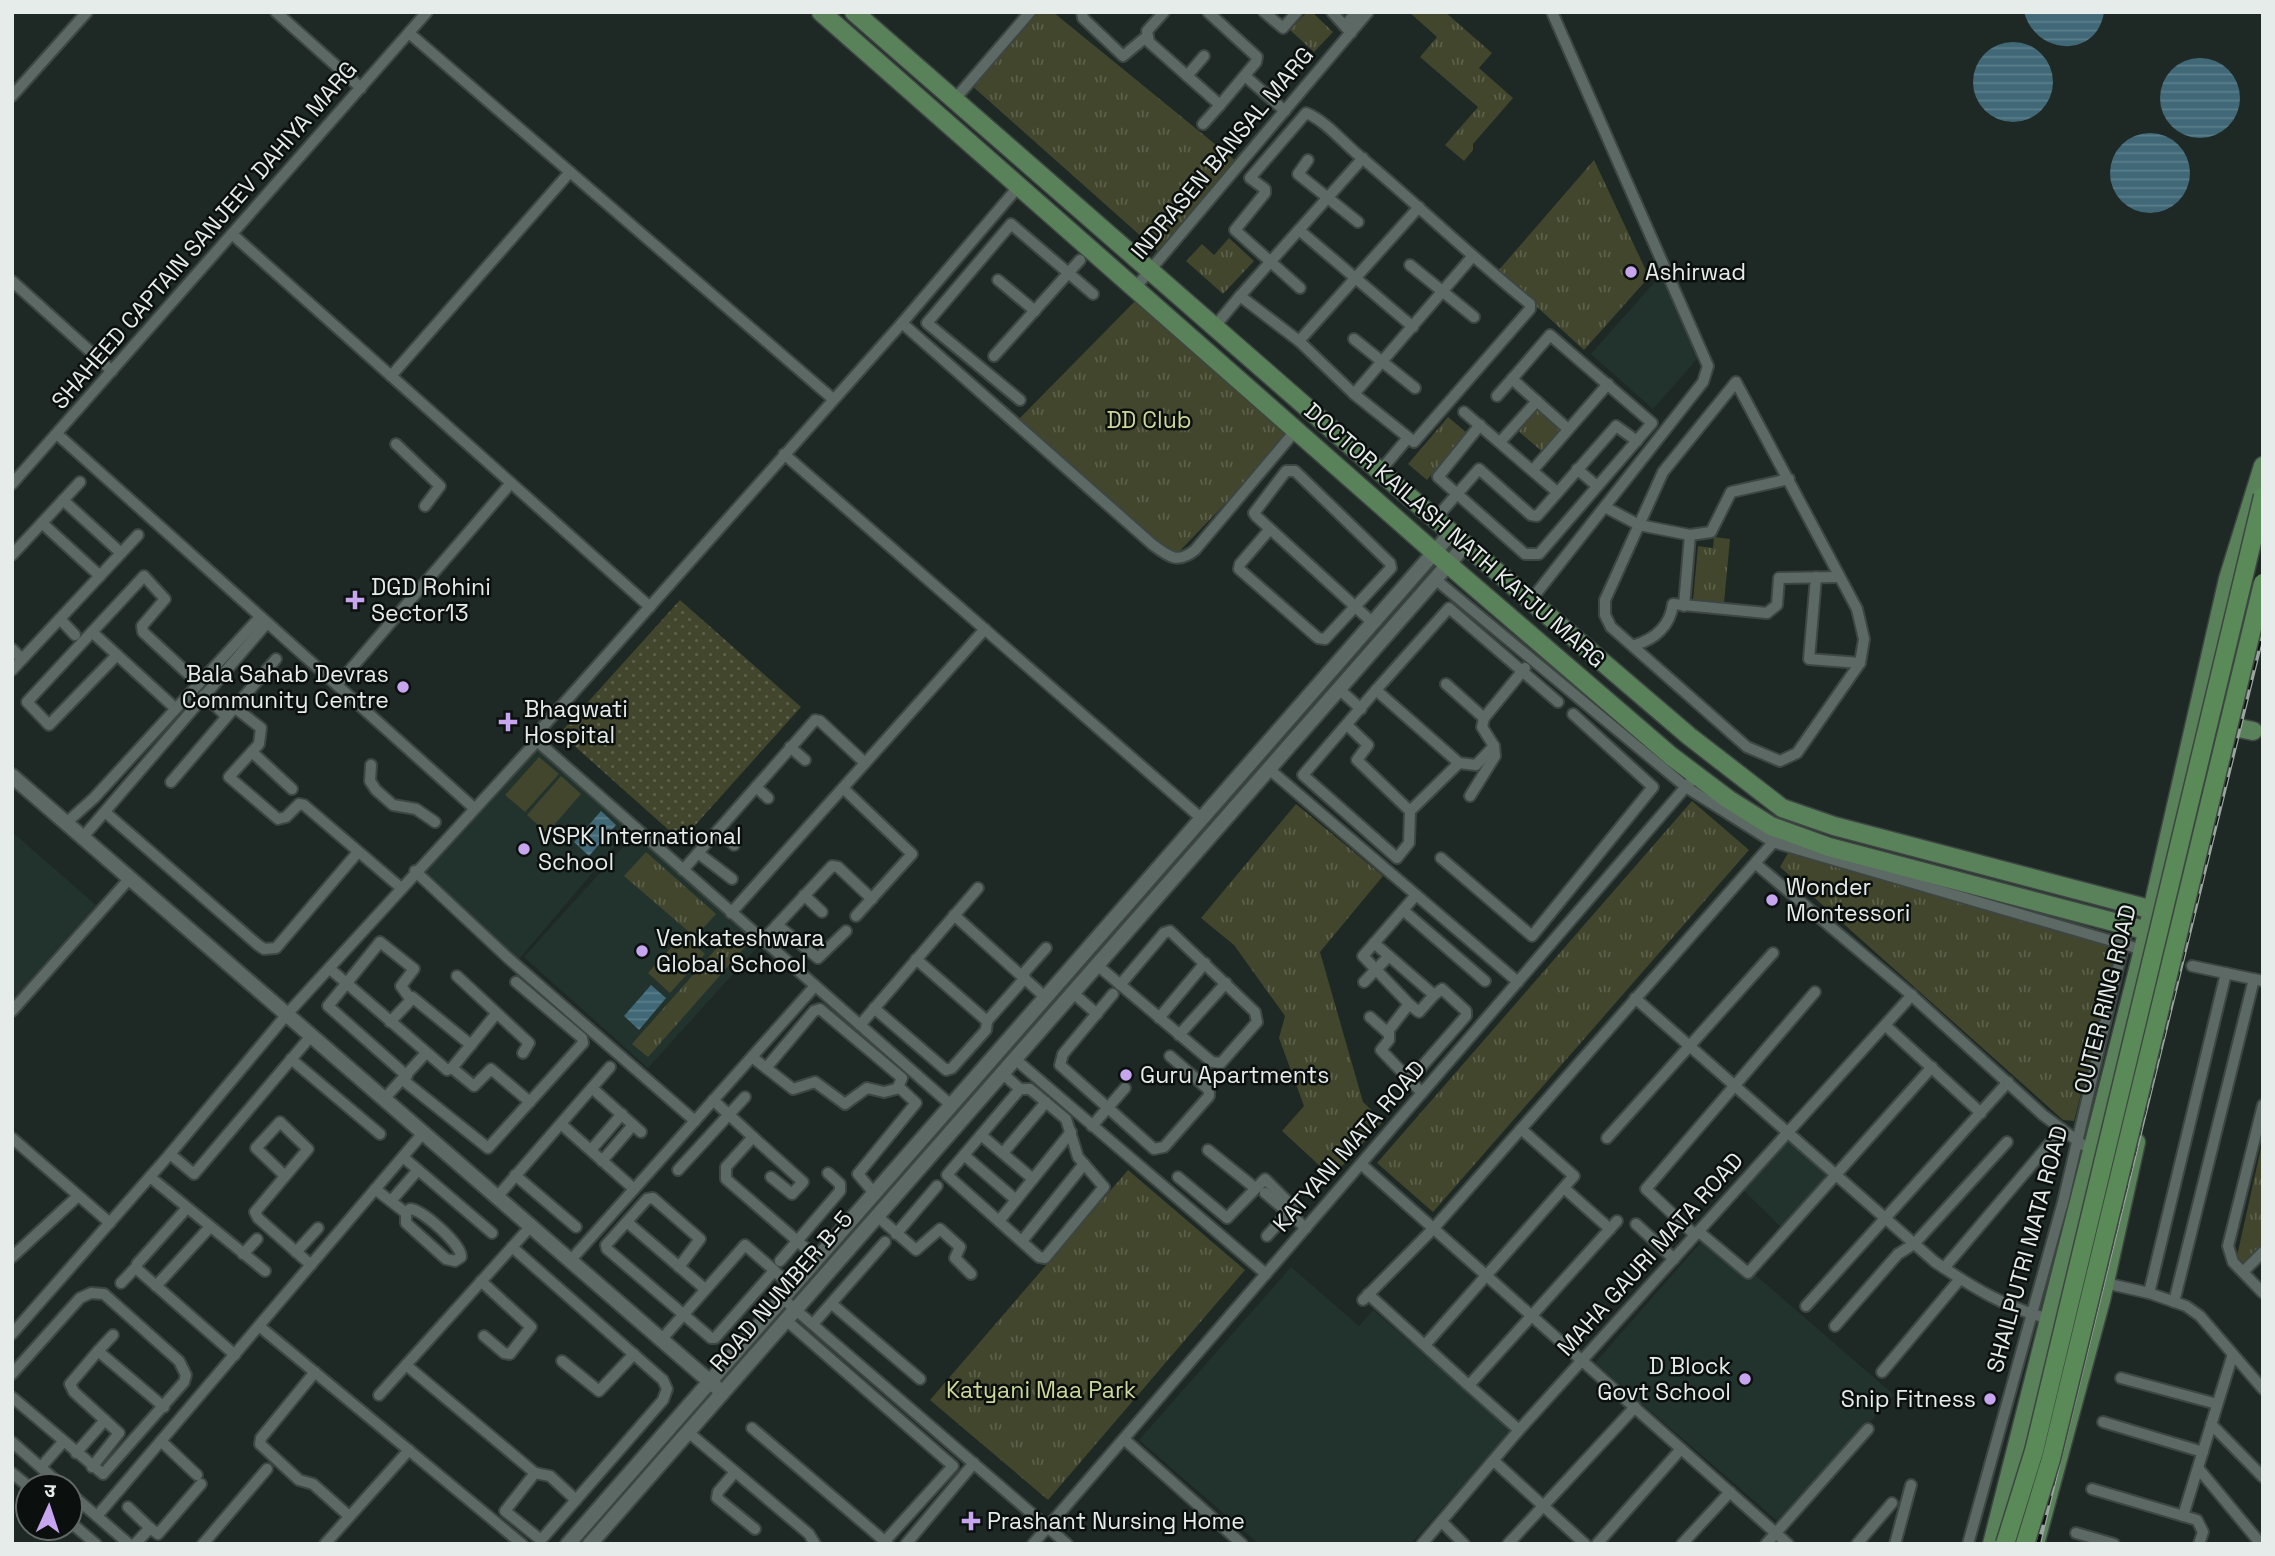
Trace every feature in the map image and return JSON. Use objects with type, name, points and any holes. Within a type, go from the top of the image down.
[{"type":"highway","name":"OUTER RING ROAD","points":[[2005,1544],[2034,1451],[2263,496]]},
{"type":"highway","points":[[2025,1544],[2051,1459],[2263,583]]},
{"type":"main road","name":"DOCTOR KAILASH NATH KATJU MARG","points":[[821,12],[1449,564],[1538,652],[1691,781],[1728,799],[1778,836],[1901,866],[2127,934],[2148,931]]},
{"type":"main road","name":"DOCTOR KAILASH NATH KATJU MARG","points":[[854,12],[1689,736],[1782,808],[1908,845],[2153,910]]},
{"type":"main road","name":"OUTER RING ROAD","points":[[1992,1544],[2050,1319],[2071,1203],[2085,1146],[2098,1129],[2144,950],[2228,579],[2263,466]]},
{"type":"main road","points":[[2035,1544],[2105,1283],[2263,603]]},
{"type":"main road","points":[[2202,698],[2239,706]]},
{"type":"main road","points":[[2234,727],[2253,731]]},
{"type":"main road","points":[[1901,866],[1908,845]]},
{"type":"main road","points":[[2098,1129],[2137,1140]]},
{"type":"street","points":[[12,96],[87,12]]},
{"type":"street","points":[[276,12],[361,88]]},
{"type":"street","name":"SHAHEED CAPTAIN SANJEEV DAHIYA MARG","points":[[12,484],[427,12]]},
{"type":"street","points":[[955,99],[1030,12]]},
{"type":"street","points":[[1082,12],[1083,18],[1123,56],[1146,37],[1164,12]]},
{"type":"street","points":[[1203,124],[1256,62],[1255,52],[1208,12]]},
{"type":"street","points":[[1264,12],[1283,29],[1297,12]]},
{"type":"street","points":[[1332,12],[1348,29],[1356,12]]},
{"type":"street","name":"INDRASEN BANSAL MARG","points":[[1135,288],[1285,111],[1348,29],[1368,12]]},
{"type":"street","points":[[1531,600],[1703,382],[1708,366],[1552,12]]},
{"type":"street","points":[[409,33],[832,399]]},
{"type":"street","points":[[1146,37],[1220,105]]},
{"type":"street","points":[[1187,76],[1204,56]]},
{"type":"street","points":[[1245,76],[1285,111]]},
{"type":"street","points":[[1240,296],[1299,341],[1354,394],[1414,442],[1530,309],[1530,304],[1472,257],[1419,207],[1310,114],[1302,114],[1250,177],[1265,188],[1265,194],[1235,230],[1300,288]]},
{"type":"street","points":[[1215,326],[1363,158]]},
{"type":"street","points":[[1308,160],[1298,174],[1358,222]]},
{"type":"street","points":[[391,376],[570,172]]},
{"type":"street","points":[[12,1334],[170,1154],[288,1013],[400,887],[537,741],[541,729],[902,323],[1019,186]]},
{"type":"street","points":[[1299,341],[1419,207]]},
{"type":"street","points":[[1020,400],[927,323],[1011,223],[1093,294]]},
{"type":"street","points":[[1299,230],[1413,327]]},
{"type":"street","points":[[232,234],[650,607]]},
{"type":"street","points":[[1354,394],[1472,257]]},
{"type":"street","points":[[994,356],[1080,260]]},
{"type":"street","points":[[1410,265],[1474,317]]},
{"type":"street","points":[[998,280],[1035,311]]},
{"type":"street","points":[[12,281],[112,371]]},
{"type":"street","points":[[902,323],[1172,559],[1185,558],[1195,550],[1296,430]]},
{"type":"street","points":[[1480,425],[1439,473],[1440,481],[1525,554],[1532,556],[1539,554],[1651,425],[1651,420],[1550,335],[1497,396]]},
{"type":"street","points":[[1354,339],[1415,388]]},
{"type":"street","points":[[1512,379],[1568,429]]},
{"type":"street","points":[[1736,382],[1857,609],[1864,639],[1860,663],[1797,753],[1780,761],[1746,747],[1635,645],[1611,627],[1605,615],[1605,600],[1639,525],[1663,472],[1736,382]]},
{"type":"street","points":[[1533,470],[1608,384]]},
{"type":"street","points":[[1500,442],[1537,401]]},
{"type":"street","points":[[1464,412],[1557,492]]},
{"type":"street","points":[[1436,518],[1479,469],[1534,516],[1618,425],[1637,440]]},
{"type":"street","points":[[57,434],[474,808]]},
{"type":"street","points":[[1381,470],[1407,439]]},
{"type":"street","points":[[396,444],[440,486],[425,506]]},
{"type":"street","points":[[784,454],[1201,818]]},
{"type":"street","points":[[1577,469],[1597,486]]},
{"type":"street","points":[[1270,529],[1240,564],[1241,571],[1318,638],[1325,639],[1355,607],[1391,568],[1390,563],[1295,471],[1286,471],[1255,509],[1256,516],[1355,607],[1372,622]]},
{"type":"street","points":[[1605,507],[1639,525],[1690,535],[1711,533],[1731,492],[1789,480]]},
{"type":"street","points":[[12,555],[80,482]]},
{"type":"street","points":[[337,685],[511,483]]},
{"type":"street","points":[[63,500],[121,553]]},
{"type":"street","points":[[42,523],[100,576]]},
{"type":"street","points":[[568,1544],[1452,532]]},
{"type":"street","points":[[12,670],[138,535]]},
{"type":"street","points":[[1684,606],[1690,535]]},
{"type":"street","name":"ROAD NUMBER B-5","points":[[590,1544],[1466,544]]},
{"type":"street","points":[[116,656],[49,725],[27,702],[144,576],[165,599],[142,626],[143,632],[198,683]]},
{"type":"street","points":[[1816,577],[1809,659],[1860,663]]},
{"type":"street","points":[[1635,645],[1650,640],[1662,629],[1672,604],[1767,613],[1777,605],[1779,578],[1839,577]]},
{"type":"street","points":[[1435,579],[1538,652],[1604,719],[1691,781]]},
{"type":"street","points":[[1459,763],[1410,811],[1409,843],[1397,858],[1303,775],[1449,608],[1558,702]]},
{"type":"street","points":[[60,619],[75,635]]},
{"type":"street","points":[[66,823],[94,798],[198,683],[263,620]]},
{"type":"street","points":[[83,836],[204,695],[263,620]]},
{"type":"street","points":[[731,913],[985,629]]},
{"type":"street","points":[[92,632],[175,708]]},
{"type":"street","points":[[12,649],[22,659]]},
{"type":"street","points":[[1470,796],[1492,765],[1495,756],[1494,746],[1482,727],[1484,718],[1538,652]]},
{"type":"street","points":[[171,782],[276,659]]},
{"type":"street","points":[[1446,684],[1484,718]]},
{"type":"street","points":[[1339,689],[1362,709]]},
{"type":"street","points":[[1376,690],[1459,763],[1476,765],[1494,746]]},
{"type":"street","points":[[204,695],[226,716]]},
{"type":"street","points":[[234,707],[261,728],[259,744],[229,777],[278,819],[286,817],[299,804],[304,805],[400,887]]},
{"type":"street","points":[[1441,858],[1532,936],[1653,786],[1573,714]]},
{"type":"street","points":[[1593,732],[1604,719]]},
{"type":"street","points":[[683,870],[790,747],[817,720],[865,763]]},
{"type":"street","points":[[1347,725],[1368,745],[1357,760],[1410,811]]},
{"type":"street","points":[[537,741],[951,1105]]},
{"type":"street","points":[[790,747],[805,760]]},
{"type":"street","points":[[252,752],[292,789]]},
{"type":"street","points":[[371,765],[370,780],[393,805],[416,809],[435,822]]},
{"type":"street","points":[[1269,769],[1518,982]]},
{"type":"street","points":[[12,776],[722,1392]]},
{"type":"street","name":"KATYANI MATA ROAD","points":[[1033,1544],[1691,781]]},
{"type":"street","points":[[756,787],[768,798]]},
{"type":"street","points":[[843,788],[912,854],[856,916]]},
{"type":"street","points":[[106,812],[258,945],[270,950],[276,948],[358,852]]},
{"type":"street","points":[[718,830],[734,845]]},
{"type":"street","points":[[1519,1430],[1425,1345],[1366,1297],[1433,1229],[1778,836],[2127,934],[2144,950]]},
{"type":"street","points":[[1612,837],[1630,852]]},
{"type":"street","points":[[698,853],[732,879]]},
{"type":"street","points":[[1756,864],[2085,1146]]},
{"type":"street","points":[[762,940],[829,867],[835,866],[872,899]]},
{"type":"street","points":[[415,871],[508,958],[695,1121]]},
{"type":"street","points":[[12,1012],[130,878]]},
{"type":"street","points":[[859,1025],[978,888]]},
{"type":"street","points":[[804,895],[822,912]]},
{"type":"street","points":[[1410,1080],[1466,1014],[1442,989],[1419,1012],[1363,956],[1416,895]]},
{"type":"street","name":"SHAILPUTRI MATA ROAD","points":[[2085,1146],[2133,904]]},
{"type":"street","points":[[1403,910],[1485,981]]},
{"type":"street","points":[[954,915],[1045,997]]},
{"type":"street","points":[[777,925],[818,958],[846,931]]},
{"type":"street","points":[[1097,965],[1120,985],[1159,1017],[1179,1035],[1212,1062],[1218,1064],[1255,1026],[1255,1012],[1173,933],[1166,932],[1120,985]]},
{"type":"street","points":[[471,1045],[401,986],[413,968],[382,942],[328,1002],[330,1009],[485,1148],[530,1102],[583,1040],[516,982]]},
{"type":"street","points":[[1374,943],[1434,995]]},
{"type":"street","points":[[874,1008],[946,1070],[952,1068],[986,1030],[986,1021],[1046,948]]},
{"type":"street","points":[[1607,1138],[1773,953]]},
{"type":"street","points":[[1364,982],[1389,956]]},
{"type":"street","points":[[916,959],[986,1021]]},
{"type":"street","points":[[1159,1017],[1205,963]]},
{"type":"street","points":[[2174,1302],[2258,980],[2192,966]]},
{"type":"street","points":[[329,968],[447,1070],[452,1068],[496,1014]]},
{"type":"street","points":[[2149,1293],[2226,973]]},
{"type":"street","points":[[457,976],[529,1043],[523,1053]]},
{"type":"street","points":[[1179,1035],[1226,983]]},
{"type":"street","points":[[570,1261],[815,986]]},
{"type":"street","points":[[1815,992],[1646,1189],[1748,1272],[1932,1067]]},
{"type":"street","points":[[1073,993],[1097,1014]]},
{"type":"street","points":[[1113,994],[1063,1054],[1060,1065],[1150,1147],[1164,1147],[1208,1099],[1209,1093],[1170,1056]]},
{"type":"street","name":"MAHA GAURI MATA ROAD","points":[[1422,1544],[1519,1430],[1912,995]]},
{"type":"street","points":[[390,1023],[412,997]]},
{"type":"street","points":[[1636,998],[1886,1221],[1944,1268],[1989,1297],[2050,1319]]},
{"type":"street","points":[[1388,1033],[1410,1005]]},
{"type":"street","points":[[752,1057],[766,1068],[793,1089],[815,1082],[845,1104],[864,1088],[884,1092],[898,1087],[902,1078],[820,1009],[814,1011],[766,1068]]},
{"type":"street","points":[[1370,1017],[1388,1033],[1389,1040],[1381,1050],[1422,1093]]},
{"type":"street","points":[[1886,1026],[1981,1113]]},
{"type":"street","points":[[170,1154],[194,1174],[312,1036]]},
{"type":"street","points":[[384,1100],[426,1053]]},
{"type":"street","points":[[291,1059],[380,1133]]},
{"type":"street","points":[[497,1197],[610,1067]]},
{"type":"street","points":[[1008,1067],[1020,1089]]},
{"type":"street","points":[[1008,1067],[1092,1126],[1266,1274]]},
{"type":"street","points":[[452,1068],[473,1086],[491,1069],[530,1102]]},
{"type":"street","points":[[1806,1306],[1886,1221],[2008,1082]]},
{"type":"street","points":[[874,1193],[858,1174],[917,1104],[898,1087]]},
{"type":"street","points":[[592,1088],[637,1128],[602,1161]]},
{"type":"street","points":[[1029,1088],[1066,1119],[1075,1150],[1104,1185],[1103,1192],[1047,1256],[1040,1257],[947,1175],[1020,1089],[1029,1088]]},
{"type":"street","points":[[1092,1126],[1125,1088]]},
{"type":"street","points":[[678,1170],[745,1097]]},
{"type":"street","points":[[713,1100],[803,1182],[792,1194],[771,1177]]},
{"type":"street","points":[[1003,1153],[1046,1102]]},
{"type":"street","points":[[2263,1105],[2228,1246],[2229,1255],[2263,1293]]},
{"type":"street","points":[[591,1150],[622,1114]]},
{"type":"street","points":[[285,1176],[256,1148],[280,1122],[308,1148],[285,1176],[255,1212],[258,1219],[311,1265]]},
{"type":"street","points":[[561,1124],[634,1189]]},
{"type":"street","points":[[1425,1345],[1574,1176],[1521,1129]]},
{"type":"street","points":[[1944,1268],[2062,1129]]},
{"type":"street","points":[[999,1221],[1070,1132]]},
{"type":"street","points":[[97,1516],[423,1133]]},
{"type":"street","points":[[981,1135],[1033,1179]]},
{"type":"street","points":[[752,1137],[726,1167],[726,1179],[817,1258]]},
{"type":"street","points":[[12,1138],[110,1223]]},
{"type":"street","points":[[1835,1326],[1898,1254],[1914,1244],[2007,1142]]},
{"type":"street","points":[[1208,1150],[1306,1228]]},
{"type":"street","points":[[964,1155],[1016,1200]]},
{"type":"street","points":[[403,1157],[492,1233]]},
{"type":"street","points":[[1022,1241],[1084,1164]]},
{"type":"street","points":[[1361,1164],[1788,1544]]},
{"type":"street","points":[[391,1201],[418,1170]]},
{"type":"street","points":[[679,1267],[700,1239],[653,1198],[647,1199],[606,1247],[709,1338],[715,1338],[841,1189],[828,1173]]},
{"type":"street","points":[[515,1175],[576,1227]]},
{"type":"street","points":[[150,1177],[265,1271]]},
{"type":"street","points":[[1178,1177],[1225,1217],[1230,1217],[1260,1190]]},
{"type":"street","points":[[897,1234],[937,1186]]},
{"type":"street","points":[[1465,1383],[1471,1383],[1614,1225],[1563,1188]]},
{"type":"street","points":[[376,1189],[405,1213],[406,1223],[446,1259],[455,1261],[461,1257],[459,1247],[419,1211],[410,1209],[405,1213]]},
{"type":"street","points":[[12,1257],[78,1196]]},
{"type":"street","name":"SHAILPUTRI MATA ROAD","points":[[1968,1544],[2032,1314],[2071,1203]]},
{"type":"street","points":[[121,1283],[187,1208]]},
{"type":"street","points":[[1267,1236],[1288,1213]]},
{"type":"street","points":[[877,1216],[916,1250],[940,1229],[960,1248],[955,1258],[971,1274]]},
{"type":"street","points":[[626,1222],[705,1289]]},
{"type":"street","points":[[1636,1224],[1674,1259]]},
{"type":"street","points":[[379,1395],[531,1226]]},
{"type":"street","points":[[156,1286],[210,1227]]},
{"type":"street","points":[[296,1252],[318,1228]]},
{"type":"street","points":[[243,1254],[257,1239]]},
{"type":"street","points":[[12,1240],[23,1248]]},
{"type":"street","points":[[813,1324],[885,1242]]},
{"type":"street","points":[[661,1340],[745,1245],[777,1266],[793,1286]]},
{"type":"street","points":[[512,1247],[665,1382],[667,1394],[538,1540],[505,1509],[534,1473]]},
{"type":"street","points":[[2243,1272],[2263,1252]]},
{"type":"street","points":[[136,1266],[235,1355]]},
{"type":"street","points":[[1882,1372],[1960,1279]]},
{"type":"street","points":[[481,1281],[531,1327],[510,1354],[504,1353],[484,1336]]},
{"type":"street","points":[[2105,1283],[2149,1293],[2200,1316],[2232,1357],[2263,1389]]},
{"type":"street","points":[[12,1374],[80,1298],[98,1293],[104,1294],[182,1364],[184,1382],[107,1471],[98,1472],[12,1398]]},
{"type":"street","points":[[752,1428],[886,1543],[953,1466],[790,1315],[782,1298]]},
{"type":"street","points":[[832,1304],[920,1379]]},
{"type":"street","points":[[790,1315],[813,1324],[1067,1544]]},
{"type":"street","points":[[259,1326],[522,1544]]},
{"type":"street","points":[[92,1467],[119,1436],[70,1387],[113,1335]]},
{"type":"street","points":[[98,1351],[164,1407]]},
{"type":"street","points":[[562,1362],[599,1391],[634,1354]]},
{"type":"street","points":[[2183,1516],[2232,1357]]},
{"type":"street","points":[[406,1365],[534,1473],[550,1476],[576,1500]]},
{"type":"street","points":[[315,1372],[261,1438],[260,1444],[299,1480],[313,1484],[349,1516]]},
{"type":"street","points":[[2121,1378],[2217,1404]]},
{"type":"street","points":[[1508,1544],[1635,1408]]},
{"type":"street","points":[[76,1453],[105,1420]]},
{"type":"street","points":[[2103,1422],[2203,1452]]},
{"type":"street","points":[[2211,1424],[2263,1477]]},
{"type":"street","points":[[1766,1544],[1868,1429]]},
{"type":"street","points":[[688,1432],[809,1534],[815,1544]]},
{"type":"street","points":[[1124,1439],[1242,1544]]},
{"type":"street","points":[[84,1505],[129,1543],[154,1531],[199,1480],[161,1441]]},
{"type":"street","points":[[41,1467],[63,1442]]},
{"type":"street","points":[[15,1449],[47,1472]]},
{"type":"street","points":[[1597,1544],[1681,1449]]},
{"type":"street","points":[[325,1544],[409,1450]]},
{"type":"street","points":[[613,1458],[628,1474]]},
{"type":"street","points":[[1494,1461],[1585,1544]]},
{"type":"street","points":[[906,1544],[974,1463]]},
{"type":"street","points":[[2197,1468],[2261,1544]]},
{"type":"street","points":[[203,1544],[267,1469]]},
{"type":"street","points":[[735,1472],[718,1492],[717,1498],[755,1529]]},
{"type":"street","points":[[1895,1544],[1911,1485]]},
{"type":"street","points":[[2092,1489],[2202,1524],[2199,1544]]},
{"type":"street","points":[[1682,1544],[1730,1492]]},
{"type":"street","points":[[1857,1544],[1892,1503]]},
{"type":"street","points":[[128,1507],[168,1544]]},
{"type":"street","points":[[1442,1522],[1464,1544]]},
{"type":"street","points":[[2076,1533],[2114,1544]]},
{"type":"shaded area","points":[[1661,275],[1699,357],[1653,409],[1591,354]]},
{"type":"shaded area","name":"VSPK International School","points":[[532,745],[632,826],[515,964],[415,871]]},
{"type":"shaded area","points":[[12,832],[96,905],[12,1000]]},
{"type":"shaded area","name":"Venkateshwara Global School","points":[[635,834],[759,945],[648,1068],[524,957]]},
{"type":"shaded area","points":[[1789,1135],[1835,1175],[1786,1232],[1739,1186]]},
{"type":"shaded area","name":"D Block Govt School","points":[[1708,1234],[1894,1395],[1781,1524],[1595,1363]]},
{"type":"shaded area","points":[[1291,1267],[1359,1326],[1373,1310],[1511,1430],[1411,1544],[1259,1544],[1139,1440]]},
{"type":"green space","points":[[1035,12],[1053,12],[1237,162],[1161,254],[971,85]]},
{"type":"green space","points":[[1307,12],[1312,12],[1333,32],[1314,52],[1290,30]]},
{"type":"green space","points":[[1409,12],[1445,12],[1492,53],[1479,68],[1513,98],[1473,144],[1473,150],[1464,161],[1445,145],[1478,107],[1420,57],[1437,37]]},
{"type":"green space","points":[[1594,160],[1649,277],[1584,350],[1498,271]]},
{"type":"green space","points":[[1229,238],[1254,261],[1223,294],[1186,261],[1202,244],[1214,255]]},
{"type":"green space","name":"DD Club","points":[[1142,294],[1296,430],[1172,559],[1015,423]]},
{"type":"green space","points":[[1540,407],[1566,430],[1545,454],[1518,431]]},
{"type":"green space","points":[[1448,417],[1467,433],[1427,480],[1408,464]]},
{"type":"green space","points":[[1714,537],[1730,539],[1724,603],[1693,600],[1698,546],[1713,548]]},
{"type":"green space","points":[[680,600],[801,707],[681,841],[560,733]]},
{"type":"green space","points":[[539,757],[559,774],[525,812],[505,795]]},
{"type":"green space","points":[[561,776],[581,794],[547,833],[527,815]]},
{"type":"green space","points":[[1692,801],[1749,850],[1433,1212],[1377,1163]]},
{"type":"green space","points":[[1296,804],[1383,876],[1320,952],[1363,1102],[1383,1121],[1332,1177],[1282,1131],[1304,1106],[1279,1038],[1285,1016],[1234,945],[1201,918]]},
{"type":"green space","points":[[646,852],[716,914],[695,937],[624,876]]},
{"type":"green space","points":[[1788,853],[2098,934],[2115,950],[2114,964],[2074,1121],[2063,1120],[1780,867]]},
{"type":"green space","points":[[731,932],[746,946],[648,1057],[632,1044]]},
{"type":"green space","points":[[683,934],[705,954],[670,993],[648,973]]},
{"type":"green space","points":[[2263,1139],[2263,1250],[2246,1267],[2237,1256]]},
{"type":"green space","name":"Katyani Maa Park","points":[[1128,1170],[1245,1270],[1048,1500],[930,1400]]},
{"type":"water","points":[[2024,12],[2104,12],[2099,27],[2090,38],[2079,44],[2066,46],[2053,44],[2041,37],[2031,27]]},
{"type":"water","points":[[2013,42],[2028,45],[2041,54],[2050,67],[2053,82],[2050,97],[2041,110],[2028,119],[2013,122],[1998,119],[1985,110],[1976,97],[1973,82],[1976,67],[1985,54],[1998,45]]},
{"type":"water","points":[[2192,58],[2208,58],[2222,65],[2233,76],[2240,90],[2237,113],[2222,131],[2208,138],[2192,138],[2178,131],[2167,120],[2160,106],[2160,90],[2167,76],[2178,65]]},
{"type":"water","points":[[2150,133],[2165,136],[2178,145],[2187,158],[2190,173],[2187,188],[2178,201],[2165,210],[2150,213],[2135,210],[2122,201],[2113,188],[2110,173],[2113,158],[2122,145],[2135,136]]},
{"type":"water","points":[[601,811],[616,825],[589,856],[574,842]]},
{"type":"water","points":[[651,985],[666,998],[639,1030],[624,1016]]},
{"type":"railway","points":[[2038,1544],[2263,629]]},
{"type":"place","name":"Ashirwad","points":[[1631,272]]},
{"type":"place","name":"DGD Rohini Sector13","points":[[355,600]]},
{"type":"place","name":"Bala Sahab Devras Community Centre","points":[[403,687]]},
{"type":"place","name":"Bhagwati Hospital","points":[[508,722]]},
{"type":"place","name":"VSPK International School","points":[[524,849]]},
{"type":"place","name":"Wonder Montessori","points":[[1772,900]]},
{"type":"place","name":"Venkateshwara Global School","points":[[642,951]]},
{"type":"place","name":"Guru Apartments","points":[[1126,1075]]},
{"type":"place","name":"D Block Govt School","points":[[1745,1379]]},
{"type":"place","name":"Snip Fitness","points":[[1990,1399]]},
{"type":"place","name":"Prashant Nursing Home","points":[[971,1521]]}]
